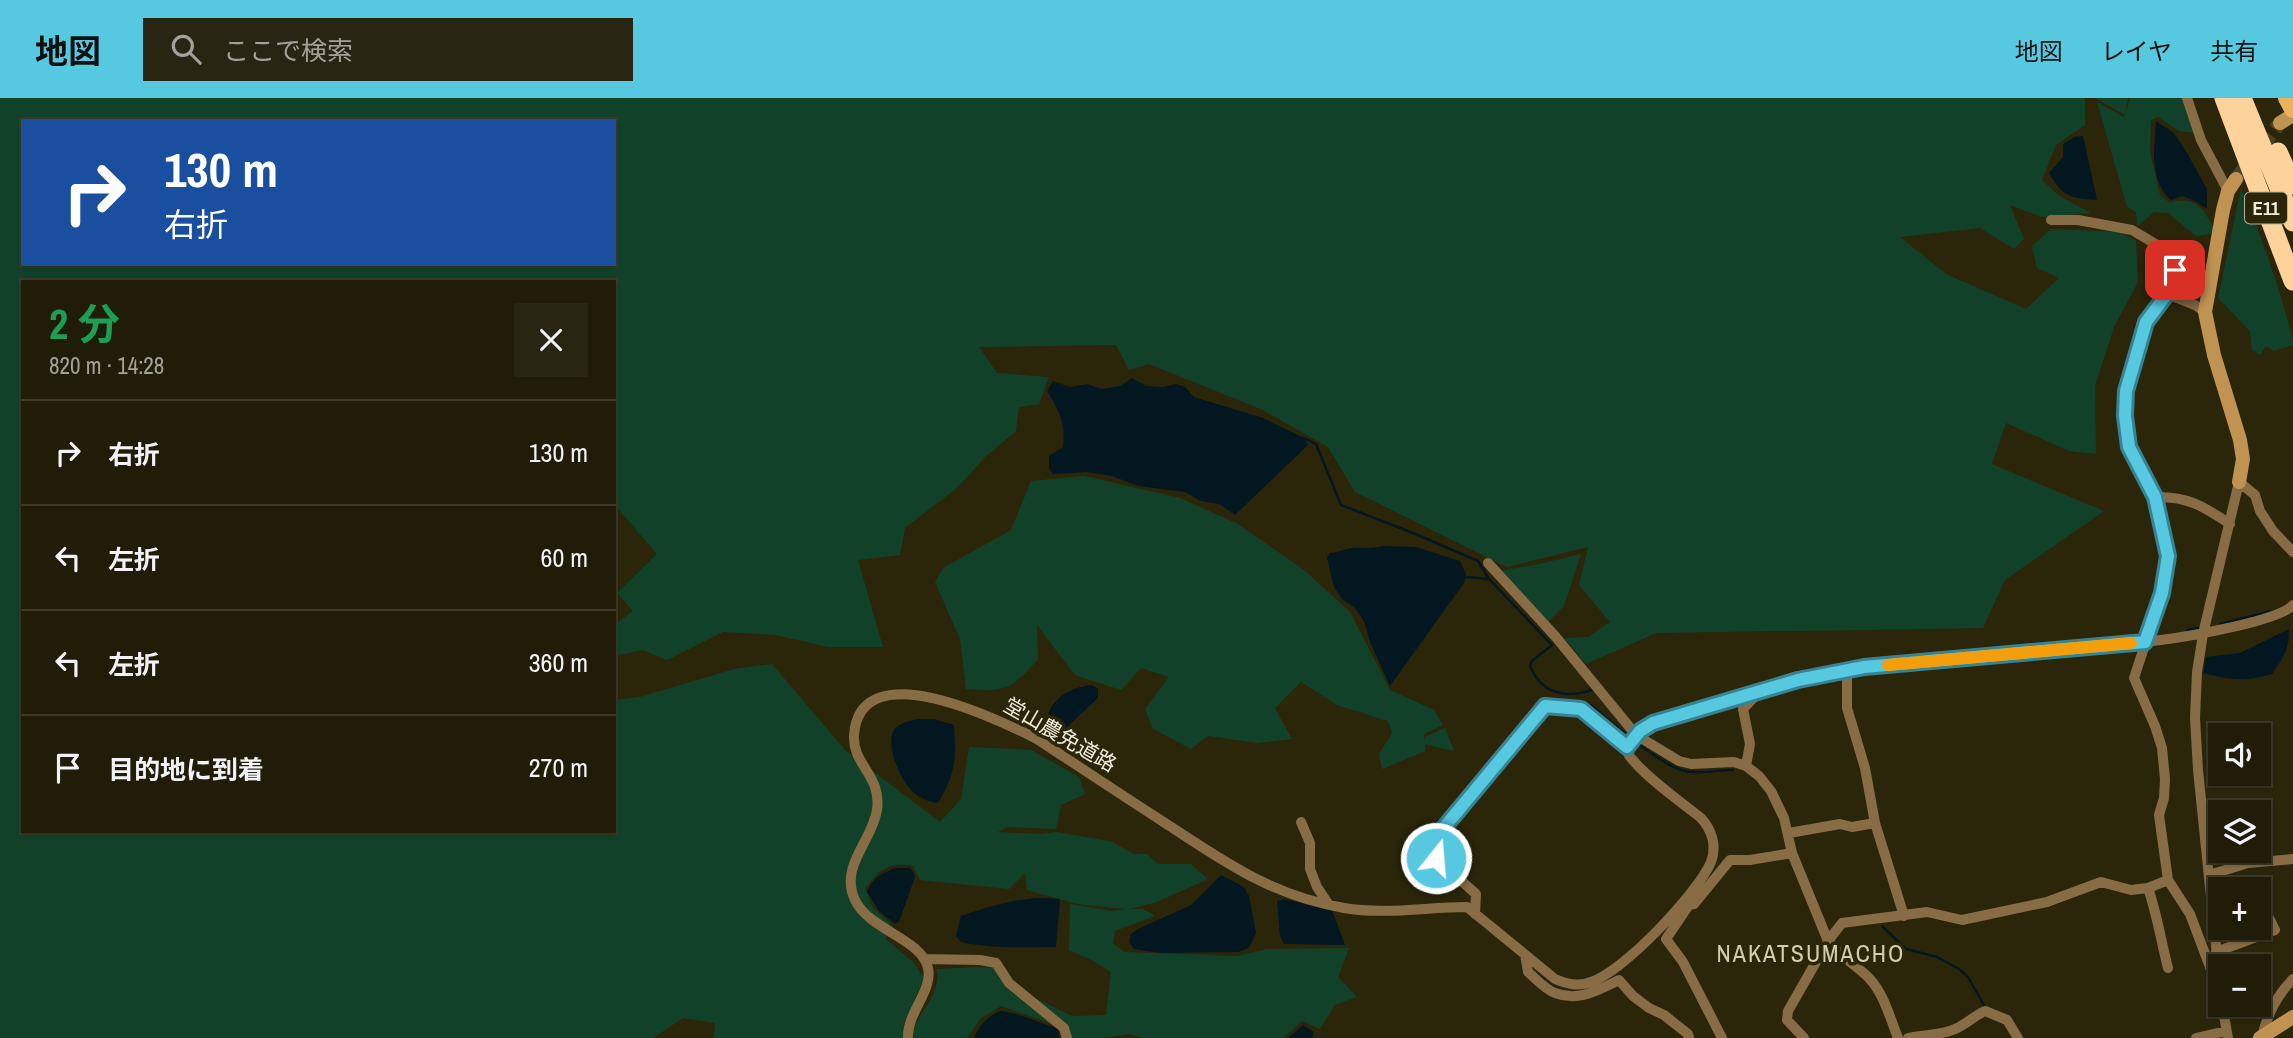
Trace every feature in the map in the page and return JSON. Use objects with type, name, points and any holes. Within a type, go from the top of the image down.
[{"type":"highway","name":"E11","points":[[2224,98],[2292,280]]},
{"type":"highway","name":"E11","points":[[2242,98],[2293,222]]},
{"type":"highway","points":[[2251,98],[2293,185]]},
{"type":"main road","points":[[2287,98],[2293,109]]},
{"type":"street","points":[[2188,98],[2201,140],[2232,185],[2222,210],[2205,312],[2214,355],[2241,440],[2243,459],[2203,634],[2197,671],[2195,718],[2216,952],[2251,940]]},
{"type":"street","points":[[2280,123],[2293,115]]},
{"type":"street","points":[[2051,220],[2078,220],[2132,230],[2169,252],[2175,270],[2167,294],[2146,322],[2126,391],[2125,416],[2129,447],[2155,497],[2168,556],[2162,593],[2134,678],[2162,748],[2165,779],[2164,798],[2159,815],[2168,880],[2190,914],[2208,962]]},
{"type":"street","points":[[2167,294],[2205,312]]},
{"type":"street","points":[[2239,481],[2255,495],[2260,511],[2273,531],[2293,552]]},
{"type":"street","points":[[2155,497],[2175,496],[2194,502],[2230,524]]},
{"type":"street","points":[[1488,563],[1555,636],[1632,741]]},
{"type":"street","points":[[1722,1038],[1682,962],[1666,939],[1712,861],[1713,838],[1701,818],[1628,755],[1632,741],[1653,723],[1798,680],[1847,670],[2034,650],[2145,642],[2203,634],[2272,615],[2290,609],[2293,605]]},
{"type":"street","points":[[1847,670],[1847,708],[1865,768],[1875,823],[1904,916]]},
{"type":"street","points":[[1746,766],[1750,744],[1743,709],[1759,692]]},
{"type":"street","name":"堂山農免道路","points":[[924,959],[908,944],[872,921],[856,901],[851,889],[853,864],[873,821],[878,799],[875,785],[856,750],[854,735],[863,711],[879,697],[889,695],[905,694],[943,701],[981,712],[1006,723],[1037,739],[1255,879],[1276,889],[1310,901],[1373,910],[1471,911]]},
{"type":"street","points":[[1686,903],[1608,975],[1588,984],[1569,984],[1555,979],[1471,911],[1476,894],[1436,858],[1437,836],[1543,708],[1581,709],[1632,741],[1679,761],[1691,764],[1734,762],[1746,766],[1759,776],[1771,791],[1789,833],[1792,853],[1828,941],[1834,950],[1875,985],[1898,1038]]},
{"type":"street","points":[[1301,822],[1310,843],[1310,869],[1317,887],[1329,905]]},
{"type":"street","points":[[1789,833],[1840,824],[1852,827],[1875,823]]},
{"type":"street","points":[[1686,903],[1694,904],[1730,860],[1792,853]]},
{"type":"street","points":[[2209,875],[2248,863],[2293,859]]},
{"type":"street","points":[[1804,1038],[1787,1020],[1788,1011],[1828,941],[1842,923],[1927,912],[1962,920],[2047,902],[2101,882],[2131,890],[2148,888],[2168,880]]},
{"type":"street","points":[[2148,888],[2156,911],[2168,968]]},
{"type":"street","points":[[1525,955],[1528,972],[1553,993],[1590,995],[1619,980],[1633,996],[1664,1015],[1688,1034],[1689,1038]]},
{"type":"street","points":[[908,1038],[908,1026],[927,982],[928,968],[924,959],[980,960],[996,963],[1010,983],[1064,1028],[1067,1038]]},
{"type":"street","points":[[2261,1037],[2266,1020],[2283,989],[2293,979]]},
{"type":"street","points":[[1908,1038],[1940,1034],[1957,1028],[1985,1011],[2007,1020],[2018,1038]]},
{"type":"street","points":[[2261,1037],[2293,1017]]},
{"type":"street","points":[[2196,1038],[2227,1034]]},
{"type":"green space","points":[[0,98],[2085,98],[2085,125],[2056,145],[2042,180],[2058,195],[2091,213],[2042,217],[2010,205],[2024,239],[2014,249],[1980,228],[1900,237],[1946,274],[2026,309],[2059,278],[2037,268],[2032,246],[2051,229],[2118,232],[2136,240],[2138,282],[2114,327],[2095,386],[2096,454],[2069,451],[2006,423],[1992,464],[2104,511],[2005,580],[1983,628],[1656,633],[1586,664],[1564,638],[1588,637],[1610,622],[1579,585],[1588,547],[1507,567],[1355,492],[1328,447],[1263,410],[1149,364],[1129,370],[1116,345],[979,347],[997,373],[1049,377],[1039,404],[1019,407],[1016,431],[986,456],[958,487],[905,528],[900,555],[858,560],[883,647],[828,647],[776,635],[723,632],[667,660],[643,650],[619,655],[616,652],[616,624],[633,611],[617,593],[657,554],[616,506],[616,280],[21,280],[21,833],[616,833],[616,700],[640,697],[734,669],[772,664],[845,750],[940,822],[961,799],[969,747],[1031,750],[1079,777],[1085,794],[1061,805],[1056,829],[1007,827],[998,832],[1056,832],[1110,841],[1134,854],[1147,854],[1158,864],[1191,864],[1208,879],[1157,902],[1130,909],[1143,909],[1155,916],[1115,931],[1113,944],[1125,952],[1237,956],[1267,949],[1349,948],[1338,977],[1357,997],[1335,1005],[1320,1029],[1302,1021],[1283,1038],[1143,1038],[1130,1034],[1104,1038],[1069,1038],[1031,996],[1072,1016],[1106,1015],[1111,972],[1069,950],[1070,904],[1112,911],[1125,909],[1077,904],[1027,890],[1025,873],[1009,889],[920,880],[913,866],[897,865],[885,868],[865,888],[873,908],[893,926],[886,939],[914,963],[924,979],[903,1026],[905,1038],[714,1038],[715,1023],[683,1018],[653,1038],[0,1038]]},
{"type":"green space","points":[[2095,98],[2128,98],[2125,115]]},
{"type":"green space","points":[[2130,98],[2183,98],[2194,133],[2179,131],[2158,117],[2151,120],[2150,153],[2160,195],[2170,203],[2187,201],[2199,207],[2216,233],[2196,236],[2168,213],[2154,212],[2137,227],[2136,212],[2127,207],[2097,102],[2124,117]]},
{"type":"green space","points":[[2241,188],[2270,264],[2293,343],[2274,351],[2266,346],[2260,355],[2252,350],[2250,331],[2218,298]]},
{"type":"green space","points":[[1084,476],[1180,498],[1238,524],[1304,570],[1350,612],[1390,690],[1434,710],[1443,725],[1424,734],[1424,742],[1425,737],[1445,728],[1454,751],[1425,744],[1425,751],[1382,769],[1379,754],[1392,733],[1388,721],[1337,705],[1301,682],[1275,708],[1292,739],[1258,743],[1208,736],[1191,749],[1152,728],[1145,709],[1169,677],[1141,668],[1121,690],[1075,675],[1037,625],[1038,659],[1022,676],[999,689],[966,689],[960,639],[935,582],[943,568],[1011,530],[1031,481]]},
{"type":"green space","points":[[1581,554],[1564,606],[1548,622],[1500,571],[1539,564]]},
{"type":"green space","points":[[994,968],[1055,1025],[1001,1006],[981,1018],[967,1038],[914,1038],[917,1022],[935,990],[937,969]]},
{"type":"water","points":[[2156,121],[2174,133],[2187,153],[2207,189],[2207,209],[2182,196],[2171,200],[2164,192],[2154,163]]},
{"type":"water","points":[[2083,136],[2097,200],[2068,195],[2049,173],[2063,157],[2063,144]]},
{"type":"water","points":[[1132,378],[1146,386],[1163,387],[1176,384],[1185,387],[1194,397],[1263,418],[1304,438],[1308,445],[1235,515],[1219,504],[1201,501],[1185,492],[1138,486],[1112,476],[1087,472],[1053,474],[1049,469],[1049,456],[1063,447],[1064,439],[1061,418],[1047,391],[1053,381],[1070,387],[1087,384],[1102,389],[1120,386]]},
{"type":"water","points":[[1416,547],[1460,561],[1466,574],[1464,583],[1390,686],[1370,642],[1364,621],[1334,587],[1327,558],[1330,553],[1345,549]]},
{"type":"water","points":[[2289,629],[2285,653],[2272,674],[2238,679],[2203,673],[2206,657],[2240,653]]},
{"type":"water","points":[[1092,685],[1098,689],[1098,698],[1049,744],[1039,736],[1052,706],[1061,696]]},
{"type":"water","points":[[934,719],[954,725],[954,765],[938,803],[921,798],[909,788],[897,767],[893,753],[891,737],[896,728],[903,723]]},
{"type":"water","points":[[895,868],[910,868],[915,877],[899,922],[895,924],[879,911],[867,892],[878,877]]},
{"type":"water","points":[[1221,875],[1244,887],[1249,896],[1256,933],[1249,948],[1238,952],[1160,953],[1134,949],[1129,942],[1131,934],[1191,905]]},
{"type":"water","points":[[1040,898],[1060,899],[1056,947],[985,946],[961,942],[956,936],[961,916],[1010,902]]},
{"type":"water","points":[[1284,899],[1332,910],[1345,945],[1284,944],[1280,936],[1277,901]]},
{"type":"water","points":[[1001,1011],[1058,1029],[1059,1038],[974,1038],[984,1021]]},
{"type":"water","points":[[1303,1025],[1314,1032],[1312,1038],[1288,1038]]},
{"type":"waterway","points":[[1304,438],[1316,444],[1341,505],[1478,561],[1489,579],[1552,645],[1532,661],[1530,666],[1541,683],[1563,694],[1592,690]]},
{"type":"waterway","points":[[1466,577],[1489,579]]},
{"type":"waterway","points":[[2220,624],[2271,611]]},
{"type":"waterway","points":[[2187,630],[2199,628]]},
{"type":"waterway","points":[[1591,705],[1631,739]]},
{"type":"waterway","points":[[1636,743],[1670,765],[1685,771],[1733,770]]},
{"type":"waterway","points":[[1882,926],[1906,949],[1937,957],[1959,969],[1968,977],[1985,1007]]},
{"type":"tunnel","points":[[2236,179],[2280,123]]},
{"type":"slow traffic","points":[[1888,665],[2131,643]]},
{"type":"district","name":"NAKATSUMACHO","points":[[1811,954]]},
{"type":"route","points":[[1436,858],[1437,836],[1545,706],[1581,709],[1627,747],[1640,731],[1653,723],[1798,680],[1832,673],[1864,667],[2145,642],[2162,593],[2168,556],[2155,497],[2129,447],[2125,416],[2126,391],[2146,322],[2167,294],[2175,270]]}]
